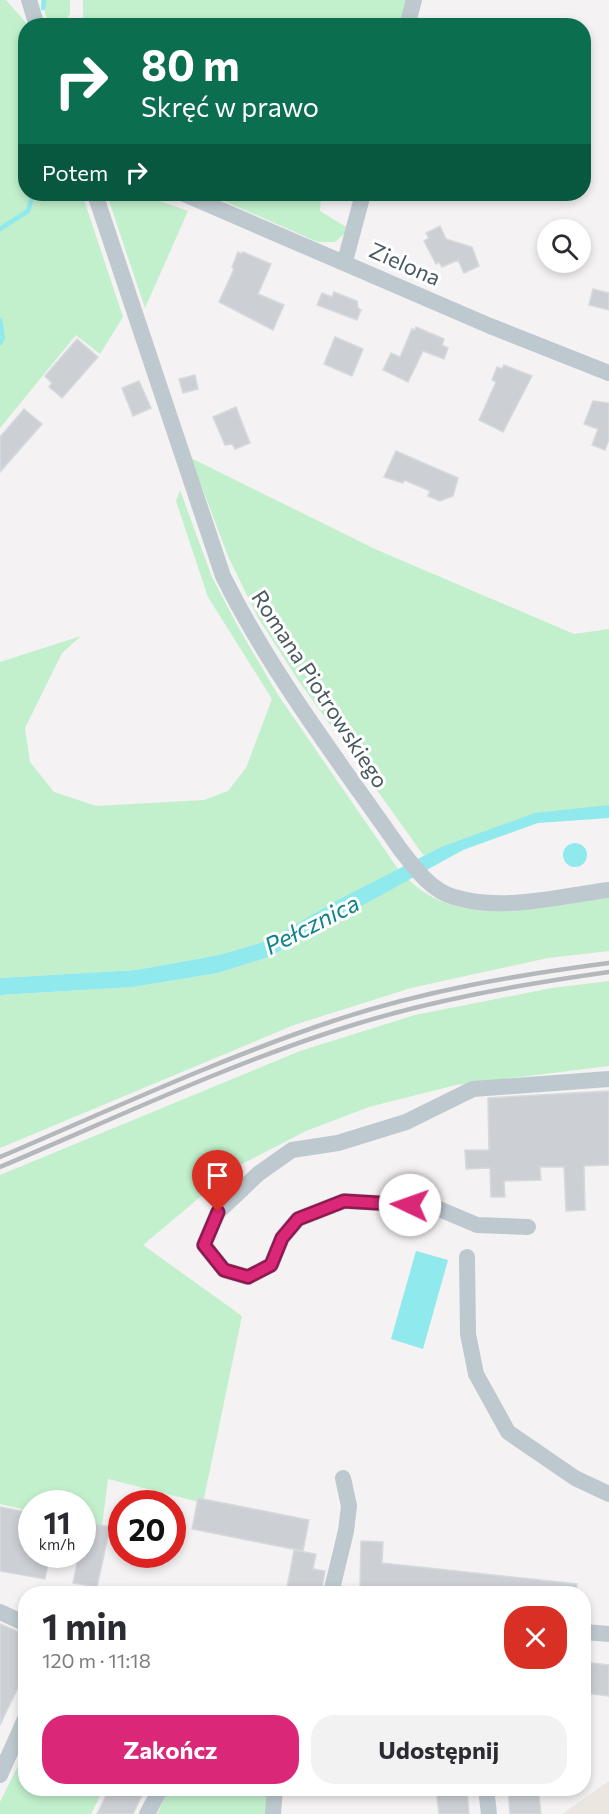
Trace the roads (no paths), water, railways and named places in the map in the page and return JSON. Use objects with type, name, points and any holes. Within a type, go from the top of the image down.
[{"type":"street","points":[[29,0],[35,18]]},
{"type":"street","points":[[409,18],[414,0]]},
{"type":"street","name":"Romana Piotrowskiego","points":[[97,201],[223,576],[246,622],[270,662],[400,849],[434,886],[453,897],[498,904],[609,890]]},
{"type":"street","name":"Zielona","points":[[201,201],[345,261],[490,326],[609,373]]},
{"type":"street","points":[[345,261],[361,201]]},
{"type":"street","points":[[528,1227],[477,1224],[432,1206],[344,1201],[298,1219],[282,1238],[271,1265],[248,1277],[224,1270],[204,1245],[218,1212],[258,1174],[292,1150],[338,1143],[406,1122],[473,1089],[609,1079]]},
{"type":"street","points":[[467,1257],[468,1334],[476,1374],[508,1432],[575,1478],[609,1494]]},
{"type":"street","points":[[333,1586],[350,1506],[343,1478]]},
{"type":"street","points":[[0,1612],[18,1620]]},
{"type":"street","points":[[591,1633],[609,1634]]},
{"type":"street","points":[[0,1775],[18,1735]]},
{"type":"street","points":[[147,1814],[157,1796]]},
{"type":"street","points":[[273,1814],[274,1796]]},
{"type":"street","points":[[487,1796],[489,1814]]},
{"type":"water","name":"Pełcznica","points":[[609,805],[609,818],[538,823],[463,850],[269,957],[218,973],[133,987],[0,995],[0,978],[136,970],[219,955],[267,941],[336,901],[441,847],[535,813]]},
{"type":"water","points":[[575,843],[584,846],[587,855],[584,864],[575,867],[566,864],[563,855],[566,846]]},
{"type":"water","points":[[416,1251],[448,1260],[423,1349],[391,1339]]},
{"type":"waterway","points":[[43,8],[44,0]]},
{"type":"waterway","points":[[0,229],[28,211],[31,201]]},
{"type":"waterway","points":[[0,320],[3,338],[0,343]]},
{"type":"railway","points":[[0,1157],[207,1068],[367,1010],[470,985],[609,963]]},
{"type":"railway","points":[[0,1167],[209,1077],[337,1030],[472,995],[609,972]]}]
